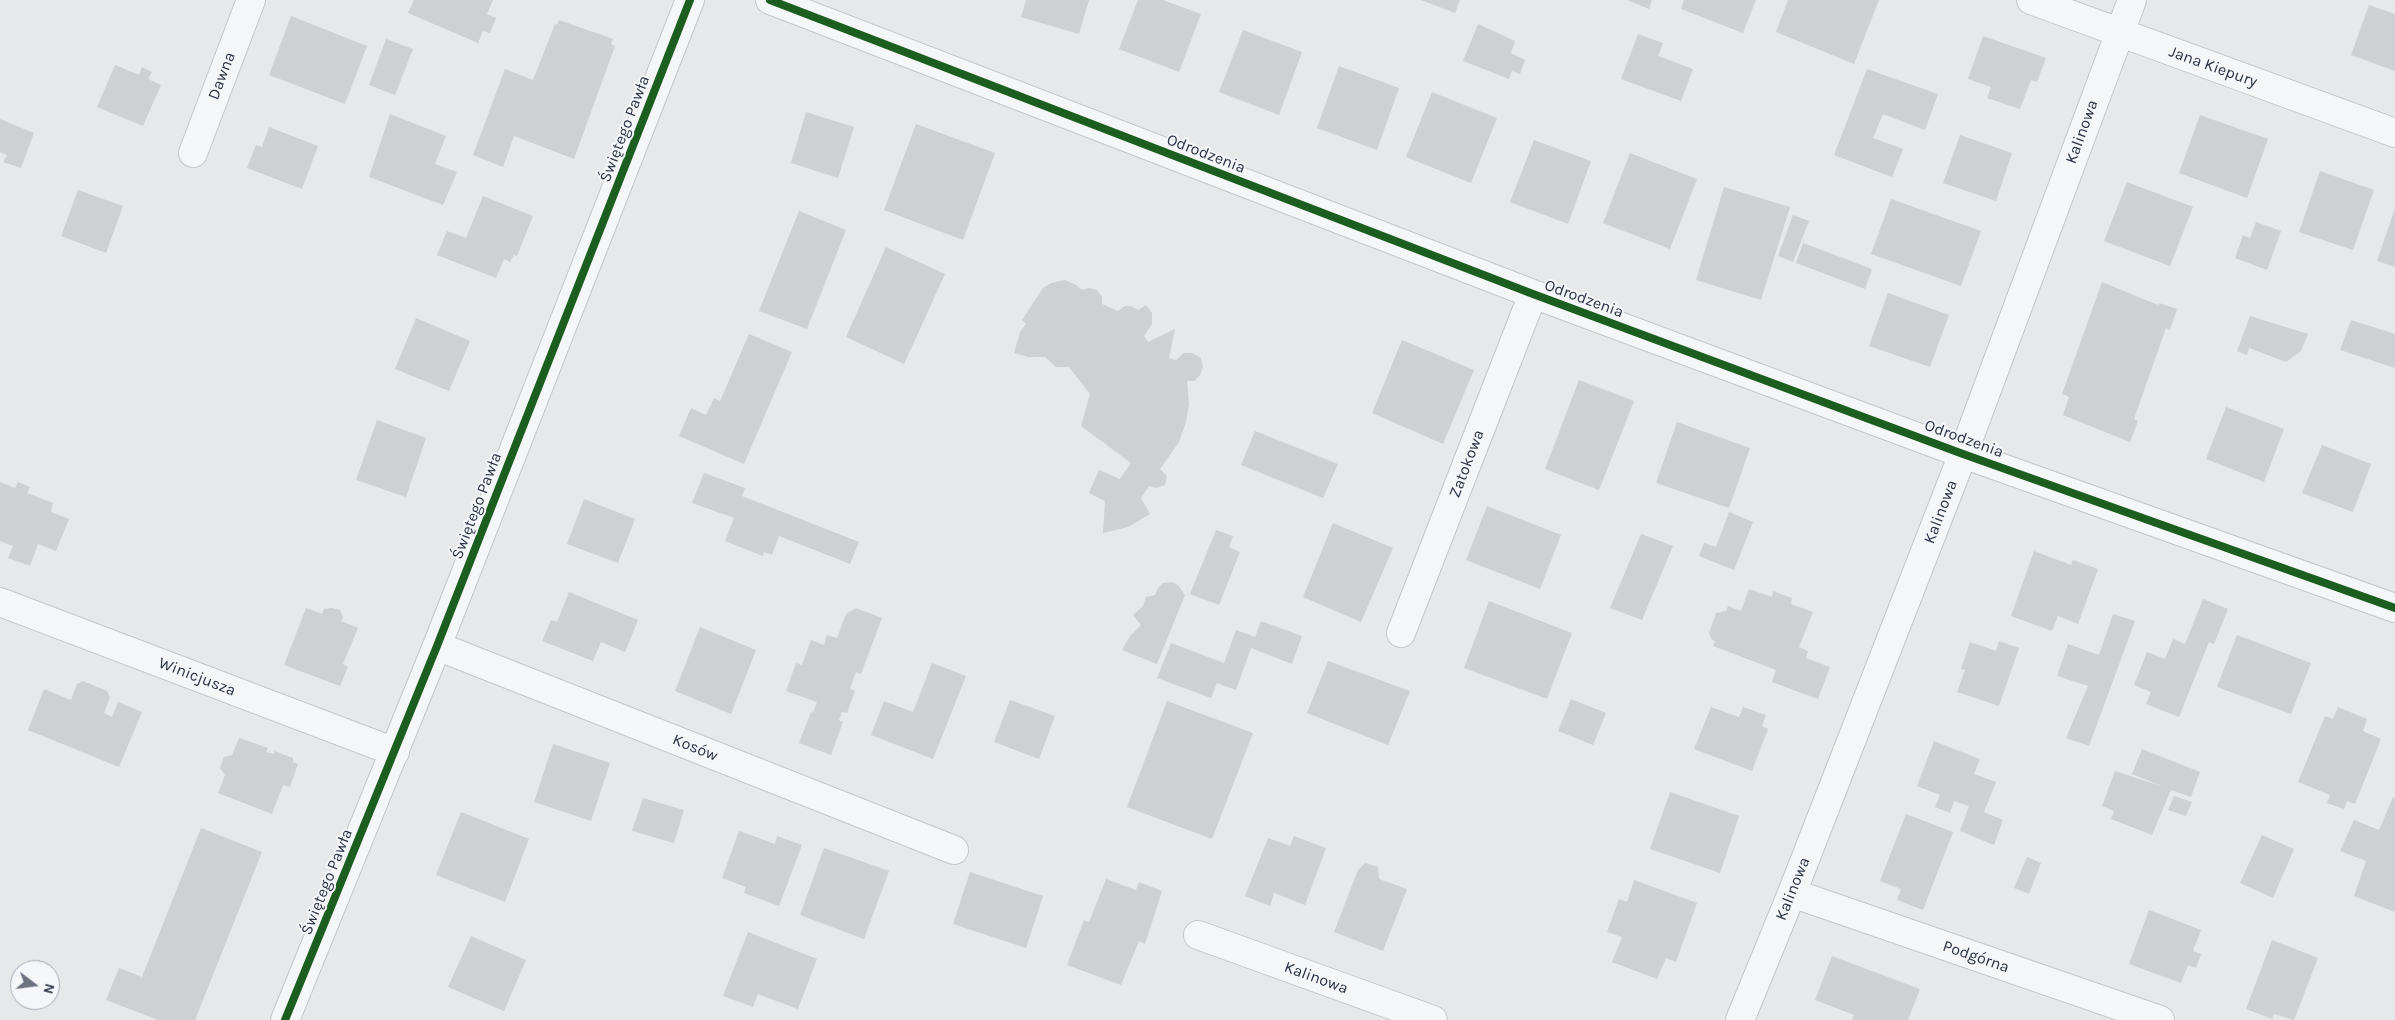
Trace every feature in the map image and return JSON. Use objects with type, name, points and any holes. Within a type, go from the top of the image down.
[{"type":"street","name":"Dawna","points":[[192,153],[251,0]]},
{"type":"street","name":"Świętego Pawła","points":[[285,1020],[395,752],[690,0]]},
{"type":"street","name":"Odrodzenia","points":[[770,0],[1533,294],[1963,454],[2395,608]]},
{"type":"street","name":"Jana Kiepury","points":[[2031,0],[2395,133]]},
{"type":"street","name":"Kalinowa","points":[[1740,1020],[1792,893],[1963,454],[2132,0]]},
{"type":"street","name":"Zatokowa","points":[[1401,633],[1533,294]]},
{"type":"street","name":"Winicjusza","points":[[0,602],[395,752]]},
{"type":"street","name":"Kosów","points":[[437,646],[954,850]]},
{"type":"street","name":"Podgórna","points":[[1792,893],[2160,1020]]},
{"type":"street","name":"Kalinowa","points":[[1198,935],[1433,1020]]},
{"type":"building","points":[[414,0],[493,0],[487,14],[496,18],[490,33],[483,31],[478,43],[408,13]]},
{"type":"building","points":[[1026,0],[1089,0],[1079,34],[1021,17]]},
{"type":"building","points":[[1138,0],[1163,0],[1201,14],[1179,72],[1119,49]]},
{"type":"building","points":[[1421,0],[1460,0],[1455,13]]},
{"type":"building","points":[[1627,0],[1652,0],[1649,9]]},
{"type":"building","points":[[1684,0],[1756,0],[1743,33],[1681,9]]},
{"type":"building","points":[[1788,0],[1879,0],[1854,64],[1776,32]]},
{"type":"building","points":[[2369,5],[2395,14],[2395,71],[2351,55]]},
{"type":"building","points":[[291,16],[367,46],[345,104],[269,75]]},
{"type":"building","points":[[559,20],[613,39],[611,44],[615,46],[574,159],[514,136],[503,167],[473,155],[505,69],[533,80],[555,24],[557,25]]},
{"type":"building","points":[[1478,24],[1515,41],[1511,53],[1525,60],[1520,74],[1512,71],[1509,79],[1463,61]]},
{"type":"building","points":[[1243,30],[1302,52],[1279,115],[1219,92]]},
{"type":"building","points":[[1638,34],[1663,43],[1658,56],[1693,69],[1681,101],[1621,79]]},
{"type":"building","points":[[1983,36],[2046,58],[2037,82],[2031,80],[2020,109],[1987,98],[1991,87],[1968,79]]},
{"type":"building","points":[[386,39],[413,49],[395,95],[369,85]]},
{"type":"building","points":[[115,65],[139,75],[142,67],[152,72],[148,79],[161,85],[143,126],[97,107]]},
{"type":"building","points":[[1339,66],[1399,88],[1377,150],[1317,128]]},
{"type":"building","points":[[1867,69],[1938,94],[1925,130],[1883,114],[1873,138],[1903,149],[1892,177],[1834,155]]},
{"type":"building","points":[[1432,92],[1497,118],[1471,183],[1406,157]]},
{"type":"building","points":[[806,112],[854,127],[838,178],[791,163]]},
{"type":"building","points":[[390,114],[446,136],[435,164],[457,172],[443,205],[369,177]]},
{"type":"building","points":[[2200,115],[2268,139],[2247,198],[2179,173]]},
{"type":"building","points":[[0,119],[34,133],[21,168],[3,162],[7,155],[0,152]]},
{"type":"building","points":[[916,124],[995,153],[963,240],[884,210]]},
{"type":"building","points":[[269,127],[318,146],[302,189],[247,168],[256,145],[262,147]]},
{"type":"building","points":[[1960,135],[2012,153],[1996,201],[1943,183]]},
{"type":"building","points":[[1534,140],[1591,161],[1568,224],[1510,202]]},
{"type":"building","points":[[1630,153],[1697,179],[1670,249],[1603,223]]},
{"type":"building","points":[[2320,171],[2374,190],[2353,250],[2299,232]]},
{"type":"building","points":[[2127,182],[2193,207],[2170,266],[2104,241]]},
{"type":"building","points":[[1724,187],[1790,207],[1761,300],[1696,280]]},
{"type":"building","points":[[78,190],[123,206],[106,253],[61,236]]},
{"type":"building","points":[[483,196],[533,216],[517,256],[514,255],[510,262],[504,259],[496,278],[437,255],[447,231],[466,238]]},
{"type":"building","points":[[1891,199],[1981,231],[1961,286],[1871,254]]},
{"type":"building","points":[[2395,208],[2395,267],[2377,261]]},
{"type":"building","points":[[799,211],[846,230],[807,329],[759,311]]},
{"type":"building","points":[[1793,215],[1809,221],[1793,262],[1778,256]]},
{"type":"building","points":[[2256,222],[2281,231],[2267,270],[2235,258],[2243,235],[2250,238]]},
{"type":"building","points":[[1803,243],[1872,269],[1865,289],[1796,263]]},
{"type":"building","points":[[886,247],[945,274],[904,364],[846,337]]},
{"type":"building","points":[[1065,280],[1082,290],[1089,288],[1097,290],[1102,297],[1102,304],[1118,311],[1125,306],[1131,306],[1138,310],[1146,305],[1152,313],[1152,324],[1144,336],[1148,342],[1175,329],[1169,358],[1176,360],[1184,353],[1192,353],[1201,358],[1203,367],[1200,375],[1194,381],[1187,381],[1189,404],[1186,422],[1179,442],[1160,469],[1167,476],[1165,485],[1156,488],[1149,486],[1141,498],[1150,514],[1128,527],[1103,533],[1105,501],[1089,493],[1099,470],[1120,479],[1131,463],[1081,426],[1090,394],[1069,367],[1056,367],[1045,357],[1028,357],[1014,353],[1020,332],[1026,324],[1022,320],[1043,288],[1051,283]]},
{"type":"building","points":[[2102,282],[2158,305],[2159,303],[2177,309],[2170,330],[2166,328],[2134,419],[2138,421],[2130,442],[2063,415],[2069,397],[2062,394]]},
{"type":"building","points":[[1888,293],[1949,315],[1930,367],[1869,346]]},
{"type":"building","points":[[2250,316],[2308,334],[2301,351],[2286,362],[2249,348],[2247,355],[2237,351]]},
{"type":"building","points":[[416,318],[470,341],[449,391],[395,369]]},
{"type":"building","points":[[2351,320],[2395,334],[2395,368],[2340,350]]},
{"type":"building","points":[[749,334],[792,352],[744,464],[679,436],[691,408],[706,415],[714,398],[720,401]]},
{"type":"building","points":[[1402,340],[1474,370],[1443,444],[1372,413]]},
{"type":"building","points":[[1579,380],[1634,401],[1599,490],[1545,469]]},
{"type":"building","points":[[2226,407],[2284,429],[2264,482],[2206,459]]},
{"type":"building","points":[[377,420],[426,438],[406,497],[356,480]]},
{"type":"building","points":[[1677,422],[1750,448],[1729,508],[1656,483]]},
{"type":"building","points":[[1255,431],[1338,464],[1323,498],[1241,465]]},
{"type":"building","points":[[2322,445],[2371,464],[2353,512],[2302,493]]},
{"type":"building","points":[[704,473],[745,488],[742,496],[859,542],[850,564],[779,536],[772,555],[764,552],[763,556],[725,541],[734,518],[692,503]]},
{"type":"building","points":[[0,482],[15,488],[18,482],[30,487],[27,493],[53,503],[51,512],[69,519],[56,551],[38,544],[30,566],[8,558],[13,546],[0,541]]},
{"type":"building","points":[[584,499],[635,519],[618,563],[567,544]]},
{"type":"building","points":[[1487,506],[1561,535],[1540,589],[1466,560]]},
{"type":"building","points":[[1729,512],[1753,522],[1734,570],[1699,556],[1704,543],[1716,547]]},
{"type":"building","points":[[1333,523],[1393,548],[1361,622],[1303,597]]},
{"type":"building","points":[[1216,530],[1233,536],[1229,547],[1240,552],[1219,605],[1190,594]]},
{"type":"building","points":[[1641,534],[1673,546],[1642,620],[1610,608]]},
{"type":"building","points":[[2034,551],[2071,565],[2073,560],[2098,569],[2078,624],[2058,616],[2052,631],[2011,616]]},
{"type":"building","points":[[1172,582],[1178,585],[1185,595],[1157,664],[1122,650],[1130,636],[1141,625],[1133,615],[1143,606],[1146,597],[1155,595],[1163,583]]},
{"type":"building","points":[[1749,589],[1772,597],[1773,591],[1792,598],[1791,604],[1813,612],[1799,647],[1808,651],[1806,658],[1830,667],[1818,699],[1772,682],[1776,670],[1713,646],[1715,641],[1712,640],[1709,633],[1716,613],[1726,611],[1728,606],[1741,611]]},
{"type":"building","points":[[569,592],[638,620],[625,652],[601,642],[593,661],[542,641],[551,620],[557,622]]},
{"type":"building","points":[[2203,599],[2228,609],[2214,644],[2209,642],[2179,717],[2146,704],[2151,692],[2134,685],[2147,652],[2165,659],[2173,639],[2185,644]]},
{"type":"building","points":[[1489,601],[1572,633],[1547,699],[1464,668]]},
{"type":"building","points":[[306,608],[322,614],[324,609],[340,610],[343,617],[341,621],[358,628],[343,664],[348,667],[340,686],[284,665]]},
{"type":"building","points":[[856,608],[882,618],[861,674],[856,672],[850,689],[855,691],[847,713],[842,712],[839,720],[843,722],[831,755],[799,743],[817,702],[786,691],[796,663],[802,665],[811,640],[824,645],[827,635],[837,638],[846,614]]},
{"type":"building","points":[[2113,614],[2135,621],[2089,746],[2066,738],[2088,686],[2057,676],[2068,644],[2099,655]]},
{"type":"building","points":[[1261,621],[1302,636],[1292,664],[1251,648],[1236,690],[1217,683],[1211,698],[1157,678],[1171,643],[1224,663],[1236,630],[1255,637]]},
{"type":"building","points":[[700,627],[756,650],[731,714],[675,691]]},
{"type":"building","points":[[2237,635],[2311,663],[2291,714],[2217,687]]},
{"type":"building","points":[[1999,641],[2019,648],[1999,706],[1957,692],[1965,670],[1961,669],[1970,642],[1996,651]]},
{"type":"building","points":[[1328,661],[1410,691],[1388,745],[1307,713]]},
{"type":"building","points":[[932,663],[966,676],[933,759],[871,735],[884,701],[913,712]]},
{"type":"building","points":[[83,681],[107,691],[110,697],[104,713],[112,717],[118,702],[142,712],[119,767],[28,730],[44,689],[71,700],[77,684]]},
{"type":"building","points":[[1571,699],[1606,713],[1593,745],[1558,731]]},
{"type":"building","points":[[1010,700],[1055,716],[1039,759],[994,742]]},
{"type":"building","points":[[1167,701],[1253,733],[1212,839],[1127,807]]},
{"type":"building","points":[[1711,707],[1739,717],[1743,707],[1766,715],[1762,726],[1768,729],[1752,771],[1694,749]]},
{"type":"building","points":[[2338,707],[2367,719],[2363,731],[2381,739],[2355,804],[2347,801],[2344,809],[2327,803],[2330,795],[2298,782],[2325,716],[2333,719]]},
{"type":"building","points":[[239,738],[268,748],[266,752],[274,754],[274,751],[293,758],[293,762],[298,764],[290,787],[283,785],[272,814],[218,793],[225,775],[220,768],[224,757],[232,755]]},
{"type":"building","points":[[1934,741],[1980,759],[1974,774],[1996,782],[1984,812],[2003,820],[1994,845],[1960,831],[1969,806],[1954,801],[1950,813],[1935,807],[1940,795],[1917,786]]},
{"type":"building","points":[[553,744],[610,763],[591,821],[534,802]]},
{"type":"building","points":[[2142,749],[2200,772],[2191,797],[2171,790],[2152,835],[2111,819],[2114,811],[2102,806],[2115,771],[2164,787],[2132,774]]},
{"type":"building","points":[[1670,792],[1739,816],[1720,873],[1650,849]]},
{"type":"building","points":[[2174,796],[2192,802],[2186,816],[2168,810]]},
{"type":"building","points":[[2393,797],[2395,798],[2395,912],[2354,896],[2366,861],[2340,851],[2354,820],[2379,830]]},
{"type":"building","points":[[643,798],[684,810],[674,843],[632,831]]},
{"type":"building","points":[[461,812],[529,839],[505,902],[436,875]]},
{"type":"building","points":[[1906,814],[1953,832],[1923,910],[1897,900],[1901,889],[1880,881]]},
{"type":"building","points":[[201,828],[262,852],[195,1020],[158,1020],[106,1000],[119,968],[142,977]]},
{"type":"building","points":[[739,831],[775,844],[777,836],[802,845],[779,906],[744,893],[746,887],[722,878]]},
{"type":"building","points":[[2262,835],[2294,849],[2273,898],[2240,883]]},
{"type":"building","points":[[1294,836],[1326,848],[1305,905],[1274,893],[1270,906],[1245,896],[1268,838],[1290,846]]},
{"type":"building","points":[[824,848],[889,871],[864,939],[800,915]]},
{"type":"building","points":[[2027,857],[2041,863],[2029,894],[2014,888]]},
{"type":"building","points":[[1365,863],[1378,867],[1379,879],[1407,889],[1383,951],[1334,932],[1358,870]]},
{"type":"building","points":[[970,872],[1043,896],[1026,948],[953,924]]},
{"type":"building","points":[[1106,879],[1136,890],[1139,882],[1162,891],[1145,944],[1139,941],[1121,985],[1067,965],[1084,920],[1089,922]]},
{"type":"building","points":[[1634,880],[1697,903],[1676,962],[1666,958],[1657,979],[1612,962],[1622,937],[1607,932],[1619,899],[1627,902]]},
{"type":"building","points":[[2149,910],[2201,930],[2193,951],[2201,954],[2196,968],[2188,965],[2181,983],[2129,964]]},
{"type":"building","points":[[748,932],[817,959],[798,1009],[758,994],[753,1007],[723,996]]},
{"type":"building","points":[[471,936],[526,960],[504,1011],[448,987]]},
{"type":"building","points":[[2272,940],[2318,958],[2294,1020],[2274,1014],[2272,1019],[2246,1009]]},
{"type":"building","points":[[1832,956],[1920,989],[1908,1020],[1852,1020],[1854,1015],[1815,1000]]},
{"type":"cycle path","points":[[285,1020],[437,646],[690,0]]},
{"type":"cycle path","points":[[770,0],[1533,294],[1963,454],[2395,608]]}]
